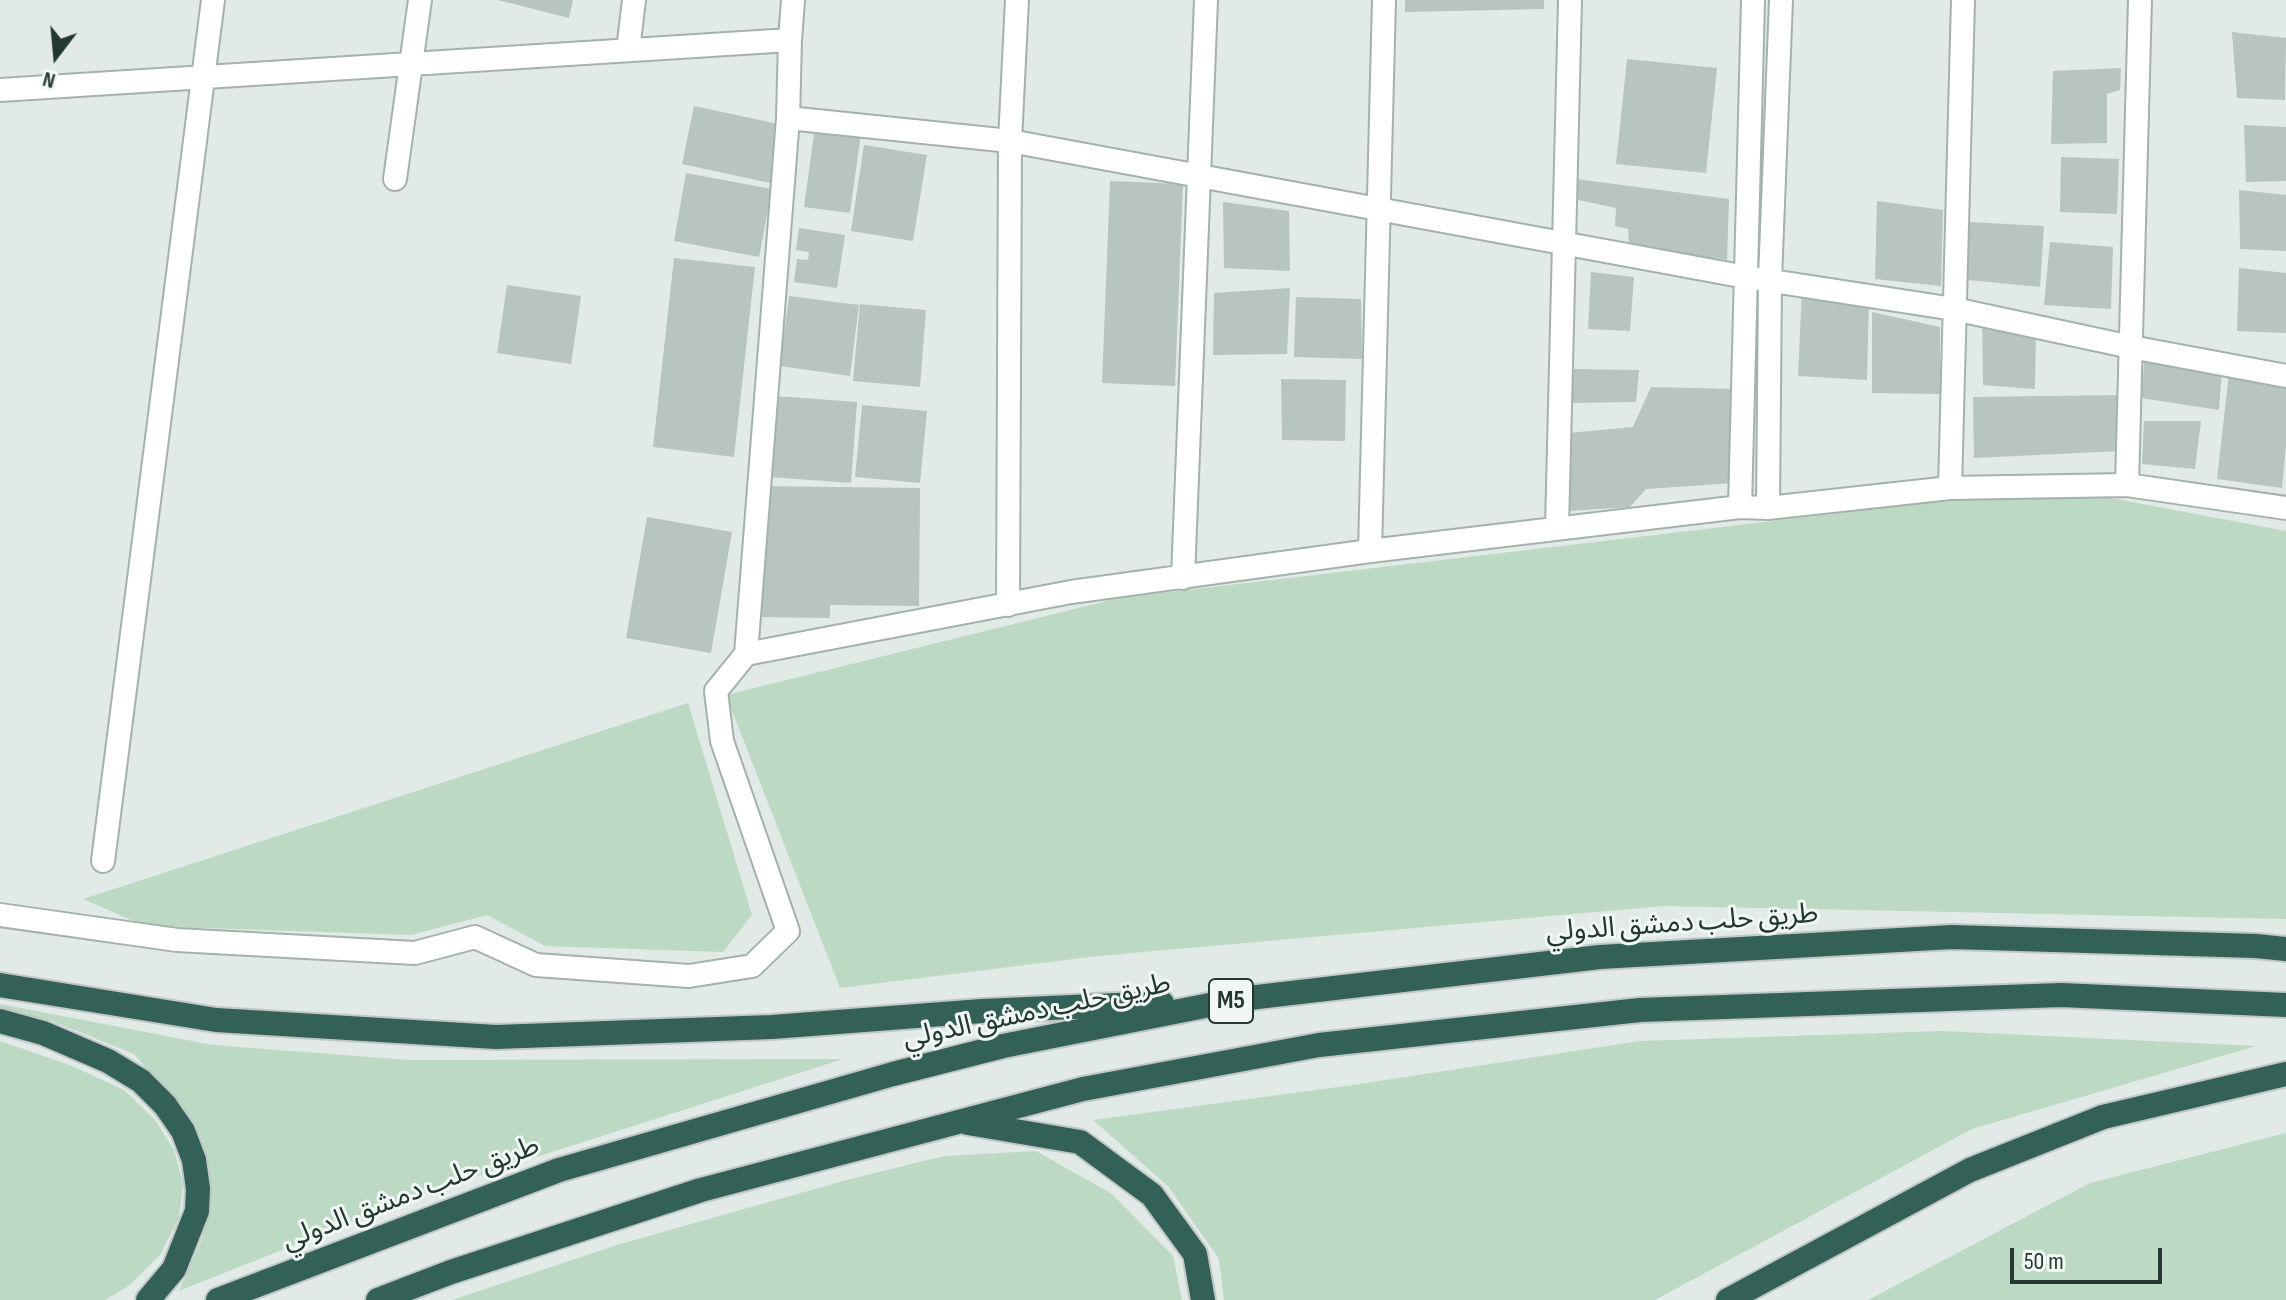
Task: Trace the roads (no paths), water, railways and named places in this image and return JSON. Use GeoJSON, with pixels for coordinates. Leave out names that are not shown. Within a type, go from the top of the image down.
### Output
{"type":"FeatureCollection","features":[{"type":"Feature","properties":{"kind":"highway","name":"طريق حلب دمشق الدولي"},"geometry":{"type":"LineString","coordinates":[[218,1300],[559,1170],[893,1074],[989,1050],[1240,999],[1600,957],[1952,937],[2286,949]]}},
{"type":"Feature","properties":{"kind":"highway"},"geometry":{"type":"LineString","coordinates":[[0,985],[216,1020],[496,1037],[772,1027],[982,1011],[1240,999]]}},
{"type":"Feature","properties":{"kind":"highway","name":"M5"},"geometry":{"type":"LineString","coordinates":[[378,1300],[451,1272],[701,1190],[1083,1089],[1319,1045],[1640,1010],[2061,995],[2286,1005]]}},
{"type":"Feature","properties":{"kind":"highway"},"geometry":{"type":"LineString","coordinates":[[0,1021],[64,1040],[108,1061],[141,1081],[165,1105],[183,1131],[194,1160],[197,1211],[174,1269],[148,1300]]}},
{"type":"Feature","properties":{"kind":"highway"},"geometry":{"type":"LineString","coordinates":[[1728,1300],[1970,1170],[2103,1117],[2286,1074]]}},
{"type":"Feature","properties":{"kind":"highway"},"geometry":{"type":"LineString","coordinates":[[958,1122],[1080,1142],[1152,1195],[1195,1254],[1203,1300]]}},
{"type":"Feature","properties":{"kind":"street"},"geometry":{"type":"LineString","coordinates":[[103,861],[213,0]]}},
{"type":"Feature","properties":{"kind":"street"},"geometry":{"type":"LineString","coordinates":[[395,179],[420,0]]}},
{"type":"Feature","properties":{"kind":"street"},"geometry":{"type":"LineString","coordinates":[[628,50],[634,0]]}},
{"type":"Feature","properties":{"kind":"street"},"geometry":{"type":"LineString","coordinates":[[0,915],[177,940],[415,953],[475,937],[536,965],[689,976],[752,966],[788,931],[722,741],[716,691],[746,654],[788,118],[793,0]]}},
{"type":"Feature","properties":{"kind":"street"},"geometry":{"type":"LineString","coordinates":[[1008,605],[1010,141],[1017,0]]}},
{"type":"Feature","properties":{"kind":"street"},"geometry":{"type":"LineString","coordinates":[[1183,578],[1206,0]]}},
{"type":"Feature","properties":{"kind":"street"},"geometry":{"type":"LineString","coordinates":[[1370,551],[1384,0]]}},
{"type":"Feature","properties":{"kind":"street"},"geometry":{"type":"LineString","coordinates":[[1557,528],[1570,0]]}},
{"type":"Feature","properties":{"kind":"street"},"geometry":{"type":"LineString","coordinates":[[1740,507],[1753,0]]}},
{"type":"Feature","properties":{"kind":"street"},"geometry":{"type":"LineString","coordinates":[[1768,508],[1770,279],[1781,0]]}},
{"type":"Feature","properties":{"kind":"street"},"geometry":{"type":"LineString","coordinates":[[1950,488],[1963,0]]}},
{"type":"Feature","properties":{"kind":"street"},"geometry":{"type":"LineString","coordinates":[[2127,485],[2140,0]]}},
{"type":"Feature","properties":{"kind":"street"},"geometry":{"type":"LineString","coordinates":[[0,90],[790,40]]}},
{"type":"Feature","properties":{"kind":"street"},"geometry":{"type":"LineString","coordinates":[[788,118],[1010,141],[1746,277],[1954,309],[2286,376]]}},
{"type":"Feature","properties":{"kind":"street"},"geometry":{"type":"LineString","coordinates":[[746,654],[1071,592],[1370,551],[1740,507],[1768,508],[1950,488],[2127,485],[2286,508]]}}]}
